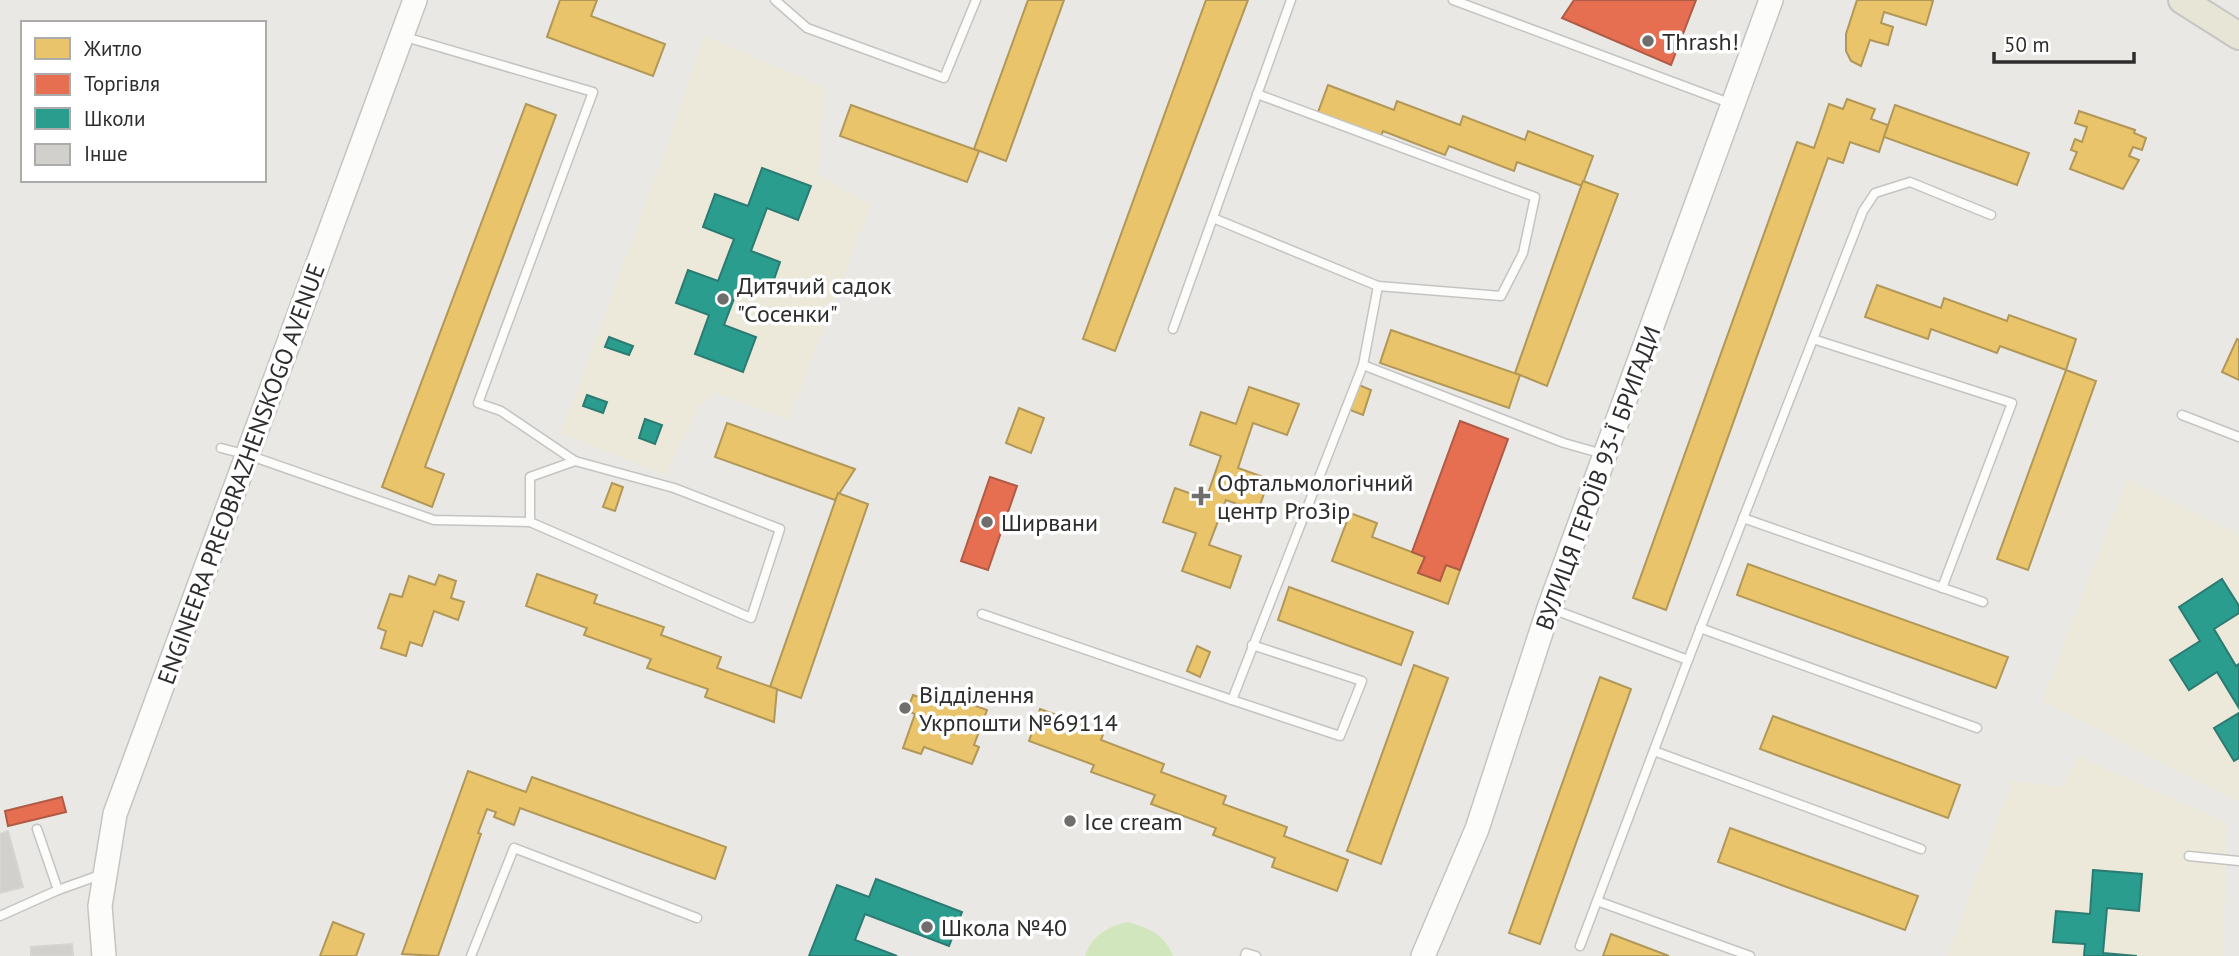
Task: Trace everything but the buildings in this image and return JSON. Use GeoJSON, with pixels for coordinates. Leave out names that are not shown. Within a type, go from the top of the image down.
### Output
{"type":"FeatureCollection","features":[{"type":"Feature","properties":{"kind":"main road"},"geometry":{"type":"LineString","coordinates":[[2182,0],[2239,36]]}},
{"type":"Feature","properties":{"kind":"street","name":"ENGINEERA PREOBRAZHENSKOGO AVENUE"},"geometry":{"type":"LineString","coordinates":[[104,956],[100,906],[115,814],[415,0]]}},
{"type":"Feature","properties":{"kind":"street","name":"ВУЛИЦЯ ГЕРОЇВ 93-Ї БРИГАДИ"},"geometry":{"type":"LineString","coordinates":[[1423,956],[1477,829],[1549,608],[1771,0]]}},
{"type":"Feature","properties":{"kind":"lane"},"geometry":{"type":"LineString","coordinates":[[775,0],[807,29],[944,78],[976,0]]}},
{"type":"Feature","properties":{"kind":"lane"},"geometry":{"type":"LineString","coordinates":[[1173,329],[1291,0]]}},
{"type":"Feature","properties":{"kind":"lane"},"geometry":{"type":"LineString","coordinates":[[1452,0],[1733,104]]}},
{"type":"Feature","properties":{"kind":"lane"},"geometry":{"type":"LineString","coordinates":[[221,448],[248,454],[434,520],[530,523],[751,618],[780,529],[674,488],[575,461],[501,411],[478,403],[593,92],[402,36]]}},
{"type":"Feature","properties":{"kind":"lane"},"geometry":{"type":"LineString","coordinates":[[1213,218],[1378,286],[1500,296],[1523,253],[1535,197],[1257,94]]}},
{"type":"Feature","properties":{"kind":"lane"},"geometry":{"type":"LineString","coordinates":[[1580,946],[1700,628],[1863,211],[1875,193],[1910,182],[1991,215]]}},
{"type":"Feature","properties":{"kind":"lane"},"geometry":{"type":"LineString","coordinates":[[1231,700],[1363,365],[1378,286]]}},
{"type":"Feature","properties":{"kind":"lane"},"geometry":{"type":"LineString","coordinates":[[1813,339],[2012,403],[1942,588]]}},
{"type":"Feature","properties":{"kind":"lane"},"geometry":{"type":"LineString","coordinates":[[1363,365],[1564,443],[1606,454]]}},
{"type":"Feature","properties":{"kind":"lane"},"geometry":{"type":"LineString","coordinates":[[2182,415],[2239,437]]}},
{"type":"Feature","properties":{"kind":"lane"},"geometry":{"type":"LineString","coordinates":[[530,523],[530,477],[575,461]]}},
{"type":"Feature","properties":{"kind":"lane"},"geometry":{"type":"LineString","coordinates":[[1743,518],[1983,602]]}},
{"type":"Feature","properties":{"kind":"lane"},"geometry":{"type":"LineString","coordinates":[[1549,608],[1688,660]]}},
{"type":"Feature","properties":{"kind":"lane"},"geometry":{"type":"LineString","coordinates":[[982,614],[1340,736],[1362,681],[1252,645]]}},
{"type":"Feature","properties":{"kind":"lane"},"geometry":{"type":"LineString","coordinates":[[1700,628],[1977,728]]}},
{"type":"Feature","properties":{"kind":"lane"},"geometry":{"type":"LineString","coordinates":[[1654,751],[1921,849]]}},
{"type":"Feature","properties":{"kind":"lane"},"geometry":{"type":"LineString","coordinates":[[37,829],[58,890]]}},
{"type":"Feature","properties":{"kind":"lane"},"geometry":{"type":"LineString","coordinates":[[471,956],[514,848],[697,918]]}},
{"type":"Feature","properties":{"kind":"lane"},"geometry":{"type":"LineString","coordinates":[[2189,856],[2239,861]]}},
{"type":"Feature","properties":{"kind":"lane"},"geometry":{"type":"LineString","coordinates":[[0,916],[105,873]]}},
{"type":"Feature","properties":{"kind":"lane"},"geometry":{"type":"LineString","coordinates":[[1597,901],[1750,956]]}},
{"type":"Feature","properties":{"kind":"lane"},"geometry":{"type":"LineString","coordinates":[[1245,956],[1247,953],[1256,956]]}},
{"type":"Feature","properties":{"kind":"shaded area","name":"Дитячий садок \"Сосенки\""},"geometry":{"type":"Polygon","coordinates":[[[703,35],[825,88],[818,175],[871,205],[789,419],[714,393],[700,406],[665,475],[561,433],[675,123],[703,35]]]}},
{"type":"Feature","properties":{"kind":"shaded area"},"geometry":{"type":"Polygon","coordinates":[[[2127,479],[2239,535],[2239,802],[2042,701],[2127,479]]]}},
{"type":"Feature","properties":{"kind":"shaded area"},"geometry":{"type":"Polygon","coordinates":[[[2078,756],[2227,823],[2223,956],[1947,956],[2012,781],[2062,787],[2078,756]]]}},
{"type":"Feature","properties":{"kind":"green space"},"geometry":{"type":"Polygon","coordinates":[[[1127,922],[1155,933],[1173,956],[1085,956],[1101,933],[1127,922]]]}},
{"type":"Feature","properties":{"kind":"place","name":"Thrash!"},"geometry":{"type":"Point","coordinates":[1648,41]}},
{"type":"Feature","properties":{"kind":"place","name":"Дитячий садок \"Сосенки\""},"geometry":{"type":"Point","coordinates":[723,299]}},
{"type":"Feature","properties":{"kind":"place","name":"Офтальмологічний центр ProЗір"},"geometry":{"type":"Point","coordinates":[1201,496]}},
{"type":"Feature","properties":{"kind":"place","name":"Ширвани"},"geometry":{"type":"Point","coordinates":[987,522]}},
{"type":"Feature","properties":{"kind":"place","name":"Відділення Укрпошти №69114"},"geometry":{"type":"Point","coordinates":[905,708]}},
{"type":"Feature","properties":{"kind":"place","name":"Ice cream"},"geometry":{"type":"Point","coordinates":[1070,821]}},
{"type":"Feature","properties":{"kind":"place","name":"Школа №40"},"geometry":{"type":"Point","coordinates":[927,927]}}]}
